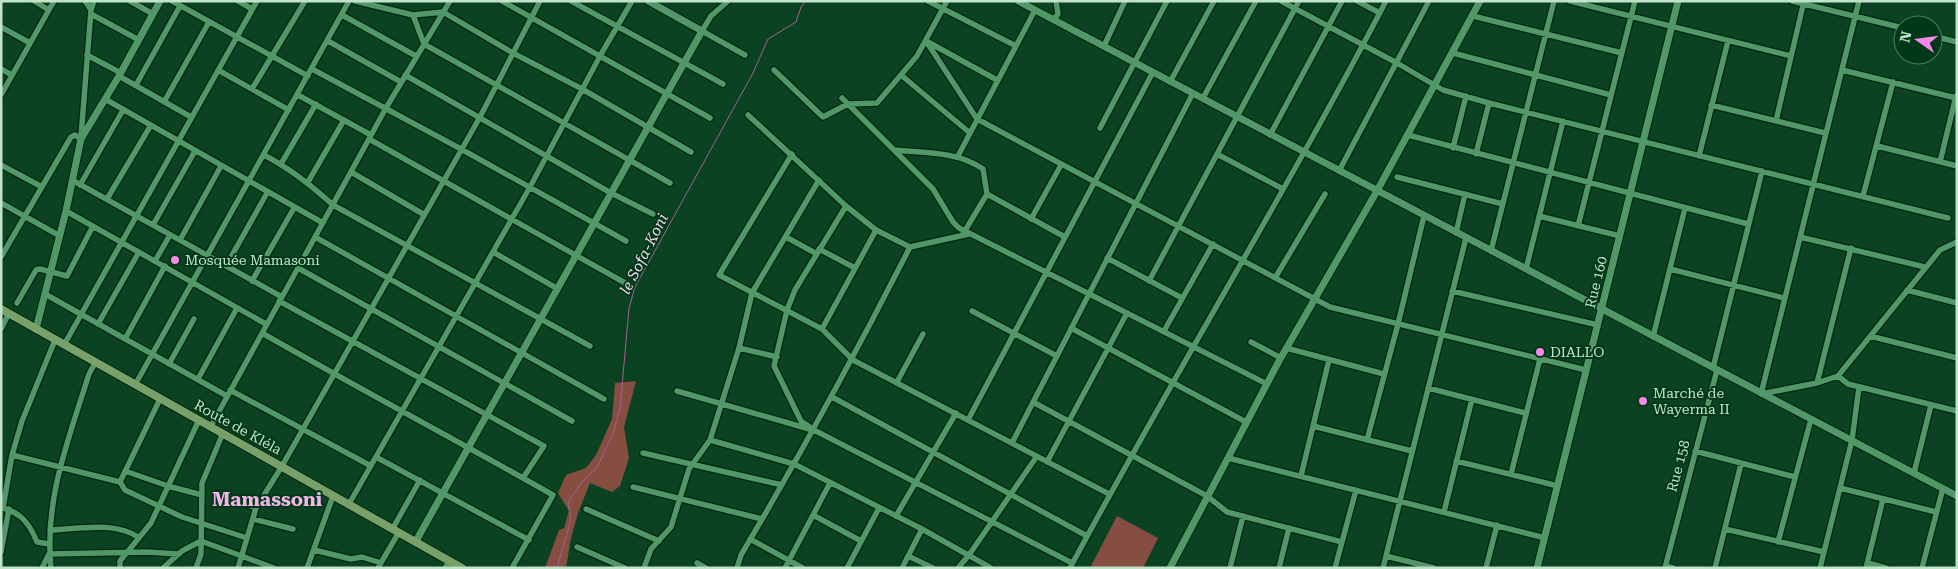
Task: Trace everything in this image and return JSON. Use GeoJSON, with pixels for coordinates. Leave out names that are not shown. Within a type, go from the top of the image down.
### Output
{"type":"FeatureCollection","features":[{"type":"Feature","properties":{"kind":"main road","name":"Route de Kléla"},"geometry":{"type":"LineString","coordinates":[[5,311],[416,541],[448,564],[462,568]]}},
{"type":"Feature","properties":{"kind":"street"},"geometry":{"type":"LineString","coordinates":[[34,1],[49,10]]}},
{"type":"Feature","properties":{"kind":"street"},"geometry":{"type":"LineString","coordinates":[[1,95],[54,1]]}},
{"type":"Feature","properties":{"kind":"street"},"geometry":{"type":"LineString","coordinates":[[85,1],[91,12],[139,40]]}},
{"type":"Feature","properties":{"kind":"street"},"geometry":{"type":"LineString","coordinates":[[36,329],[66,211],[81,139],[91,12],[94,1]]}},
{"type":"Feature","properties":{"kind":"street"},"geometry":{"type":"LineString","coordinates":[[130,1],[153,14]]}},
{"type":"Feature","properties":{"kind":"street"},"geometry":{"type":"LineString","coordinates":[[81,139],[120,74],[160,1]]}},
{"type":"Feature","properties":{"kind":"street"},"geometry":{"type":"LineString","coordinates":[[172,1],[308,76]]}},
{"type":"Feature","properties":{"kind":"street"},"geometry":{"type":"LineString","coordinates":[[238,1],[252,9]]}},
{"type":"Feature","properties":{"kind":"street"},"geometry":{"type":"LineString","coordinates":[[64,345],[257,1]]}},
{"type":"Feature","properties":{"kind":"street"},"geometry":{"type":"LineString","coordinates":[[252,89],[304,1]]}},
{"type":"Feature","properties":{"kind":"street"},"geometry":{"type":"LineString","coordinates":[[135,385],[349,1]]}},
{"type":"Feature","properties":{"kind":"street"},"geometry":{"type":"LineString","coordinates":[[355,1],[413,15],[444,12],[513,53],[582,89],[691,152]]}},
{"type":"Feature","properties":{"kind":"street"},"geometry":{"type":"LineString","coordinates":[[210,426],[386,108],[450,1]]}},
{"type":"Feature","properties":{"kind":"street"},"geometry":{"type":"LineString","coordinates":[[502,1],[666,95],[710,118]]}},
{"type":"Feature","properties":{"kind":"street"},"geometry":{"type":"LineString","coordinates":[[238,568],[256,508],[282,466],[442,180],[480,117],[540,1]]}},
{"type":"Feature","properties":{"kind":"street"},"geometry":{"type":"LineString","coordinates":[[571,1],[683,64],[723,84]]}},
{"type":"Feature","properties":{"kind":"street"},"geometry":{"type":"LineString","coordinates":[[349,504],[530,187],[600,56],[632,1]]}},
{"type":"Feature","properties":{"kind":"street"},"geometry":{"type":"LineString","coordinates":[[648,1],[745,55]]}},
{"type":"Feature","properties":{"kind":"street"},"geometry":{"type":"LineString","coordinates":[[416,541],[702,31],[711,16],[728,1]]}},
{"type":"Feature","properties":{"kind":"street"},"geometry":{"type":"LineString","coordinates":[[928,1],[942,10],[1016,46]]}},
{"type":"Feature","properties":{"kind":"street"},"geometry":{"type":"LineString","coordinates":[[774,70],[823,117],[848,104],[877,103],[918,56],[947,1]]}},
{"type":"Feature","properties":{"kind":"street"},"geometry":{"type":"LineString","coordinates":[[1018,1],[1957,496]]}},
{"type":"Feature","properties":{"kind":"street"},"geometry":{"type":"LineString","coordinates":[[1054,20],[1058,14],[1056,1]]}},
{"type":"Feature","properties":{"kind":"street"},"geometry":{"type":"LineString","coordinates":[[1104,46],[1125,1]]}},
{"type":"Feature","properties":{"kind":"street"},"geometry":{"type":"LineString","coordinates":[[1100,128],[1167,1]]}},
{"type":"Feature","properties":{"kind":"street"},"geometry":{"type":"LineString","coordinates":[[1170,82],[1214,1]]}},
{"type":"Feature","properties":{"kind":"street"},"geometry":{"type":"LineString","coordinates":[[1203,98],[1256,1]]}},
{"type":"Feature","properties":{"kind":"street"},"geometry":{"type":"LineString","coordinates":[[1281,1],[1436,84],[1443,90],[1602,132],[1948,218]]}},
{"type":"Feature","properties":{"kind":"street"},"geometry":{"type":"LineString","coordinates":[[1149,281],[1299,1]]}},
{"type":"Feature","properties":{"kind":"street"},"geometry":{"type":"LineString","coordinates":[[1270,135],[1342,1]]}},
{"type":"Feature","properties":{"kind":"street"},"geometry":{"type":"LineString","coordinates":[[1357,1],[1380,13]]}},
{"type":"Feature","properties":{"kind":"street"},"geometry":{"type":"LineString","coordinates":[[846,206],[795,290],[787,310],[774,366],[801,421],[814,430],[992,522],[1071,566],[1131,454],[1304,153],[1386,1]]}},
{"type":"Feature","properties":{"kind":"street"},"geometry":{"type":"LineString","coordinates":[[1339,171],[1429,1]]}},
{"type":"Feature","properties":{"kind":"street"},"geometry":{"type":"LineString","coordinates":[[1170,568],[1286,348],[1408,136],[1480,1]]}},
{"type":"Feature","properties":{"kind":"street"},"geometry":{"type":"LineString","coordinates":[[1491,251],[1554,1]]}},
{"type":"Feature","properties":{"kind":"street"},"geometry":{"type":"LineString","coordinates":[[1570,1],[1591,4],[1631,17],[1791,56]]}},
{"type":"Feature","properties":{"kind":"street"},"geometry":{"type":"LineString","coordinates":[[1578,226],[1635,1]]}},
{"type":"Feature","properties":{"kind":"street","name":"Rue 160"},"geometry":{"type":"LineString","coordinates":[[1538,568],[1586,370],[1632,194],[1678,1]]}},
{"type":"Feature","properties":{"kind":"street"},"geometry":{"type":"LineString","coordinates":[[1792,1],[1893,26]]}},
{"type":"Feature","properties":{"kind":"street"},"geometry":{"type":"LineString","coordinates":[[1761,394],[1859,1]]}},
{"type":"Feature","properties":{"kind":"street"},"geometry":{"type":"LineString","coordinates":[[1776,121],[1804,3]]}},
{"type":"Feature","properties":{"kind":"street"},"geometry":{"type":"LineString","coordinates":[[136,85],[180,6]]}},
{"type":"Feature","properties":{"kind":"street"},"geometry":{"type":"LineString","coordinates":[[958,156],[1035,10]]}},
{"type":"Feature","properties":{"kind":"street"},"geometry":{"type":"LineString","coordinates":[[342,15],[416,56]]}},
{"type":"Feature","properties":{"kind":"street"},"geometry":{"type":"LineString","coordinates":[[413,15],[424,44],[670,183]]}},
{"type":"Feature","properties":{"kind":"street"},"geometry":{"type":"LineString","coordinates":[[1473,16],[1622,53]]}},
{"type":"Feature","properties":{"kind":"street"},"geometry":{"type":"LineString","coordinates":[[164,102],[210,22]]}},
{"type":"Feature","properties":{"kind":"street"},"geometry":{"type":"LineString","coordinates":[[1,27],[30,43]]}},
{"type":"Feature","properties":{"kind":"street"},"geometry":{"type":"LineString","coordinates":[[1943,38],[1957,42]]}},
{"type":"Feature","properties":{"kind":"street"},"geometry":{"type":"LineString","coordinates":[[926,40],[997,80]]}},
{"type":"Feature","properties":{"kind":"street"},"geometry":{"type":"LineString","coordinates":[[926,40],[977,119],[1330,307],[1586,370]]}},
{"type":"Feature","properties":{"kind":"street"},"geometry":{"type":"LineString","coordinates":[[328,41],[401,82]]}},
{"type":"Feature","properties":{"kind":"street"},"geometry":{"type":"LineString","coordinates":[[1699,156],[1728,41]]}},
{"type":"Feature","properties":{"kind":"street"},"geometry":{"type":"LineString","coordinates":[[1453,53],[1611,95]]}},
{"type":"Feature","properties":{"kind":"street"},"geometry":{"type":"LineString","coordinates":[[88,55],[191,117]]}},
{"type":"Feature","properties":{"kind":"street"},"geometry":{"type":"LineString","coordinates":[[1,69],[12,75]]}},
{"type":"Feature","properties":{"kind":"street"},"geometry":{"type":"LineString","coordinates":[[312,69],[626,241]]}},
{"type":"Feature","properties":{"kind":"street"},"geometry":{"type":"LineString","coordinates":[[218,70],[289,110]]}},
{"type":"Feature","properties":{"kind":"street"},"geometry":{"type":"LineString","coordinates":[[1842,70],[1956,96],[1940,162]]}},
{"type":"Feature","properties":{"kind":"street"},"geometry":{"type":"LineString","coordinates":[[968,420],[1153,72]]}},
{"type":"Feature","properties":{"kind":"street"},"geometry":{"type":"LineString","coordinates":[[405,75],[611,193],[653,214]]}},
{"type":"Feature","properties":{"kind":"street"},"geometry":{"type":"LineString","coordinates":[[901,75],[970,133]]}},
{"type":"Feature","properties":{"kind":"street"},"geometry":{"type":"LineString","coordinates":[[1863,196],[1893,82]]}},
{"type":"Feature","properties":{"kind":"street"},"geometry":{"type":"LineString","coordinates":[[1012,443],[1192,93]]}},
{"type":"Feature","properties":{"kind":"street"},"geometry":{"type":"LineString","coordinates":[[298,94],[442,180],[628,284]]}},
{"type":"Feature","properties":{"kind":"street"},"geometry":{"type":"LineString","coordinates":[[1452,148],[1466,96]]}},
{"type":"Feature","properties":{"kind":"street"},"geometry":{"type":"LineString","coordinates":[[842,98],[933,189],[953,222],[965,233],[1267,384]]}},
{"type":"Feature","properties":{"kind":"street"},"geometry":{"type":"LineString","coordinates":[[105,100],[323,223]]}},
{"type":"Feature","properties":{"kind":"street"},"geometry":{"type":"LineString","coordinates":[[1476,154],[1489,103]]}},
{"type":"Feature","properties":{"kind":"street"},"geometry":{"type":"LineString","coordinates":[[281,164],[316,104]]}},
{"type":"Feature","properties":{"kind":"street"},"geometry":{"type":"LineString","coordinates":[[1711,105],[1826,133]]}},
{"type":"Feature","properties":{"kind":"street"},"geometry":{"type":"LineString","coordinates":[[80,185],[123,110]]}},
{"type":"Feature","properties":{"kind":"street"},"geometry":{"type":"LineString","coordinates":[[748,115],[846,206],[876,230],[910,247],[965,233],[986,194],[983,169],[974,162],[958,156],[894,150]]}},
{"type":"Feature","properties":{"kind":"street"},"geometry":{"type":"LineString","coordinates":[[308,182],[344,120]]}},
{"type":"Feature","properties":{"kind":"street"},"geometry":{"type":"LineString","coordinates":[[1526,269],[1563,121]]}},
{"type":"Feature","properties":{"kind":"street"},"geometry":{"type":"LineString","coordinates":[[107,199],[151,125]]}},
{"type":"Feature","properties":{"kind":"street"},"geometry":{"type":"LineString","coordinates":[[1,257],[71,137],[75,135],[81,139]]}},
{"type":"Feature","properties":{"kind":"street"},"geometry":{"type":"LineString","coordinates":[[1408,136],[1748,224]]}},
{"type":"Feature","properties":{"kind":"street"},"geometry":{"type":"LineString","coordinates":[[1877,146],[1957,166]]}},
{"type":"Feature","properties":{"kind":"street"},"geometry":{"type":"LineString","coordinates":[[153,225],[195,151]]}},
{"type":"Feature","properties":{"kind":"street"},"geometry":{"type":"LineString","coordinates":[[792,154],[719,275],[822,329],[853,360],[1109,494]]}},
{"type":"Feature","properties":{"kind":"street"},"geometry":{"type":"LineString","coordinates":[[1216,154],[1283,189]]}},
{"type":"Feature","properties":{"kind":"street"},"geometry":{"type":"LineString","coordinates":[[264,155],[308,182],[333,206],[590,346]]}},
{"type":"Feature","properties":{"kind":"street"},"geometry":{"type":"LineString","coordinates":[[1,165],[42,187]]}},
{"type":"Feature","properties":{"kind":"street"},"geometry":{"type":"LineString","coordinates":[[1031,219],[1061,165]]}},
{"type":"Feature","properties":{"kind":"street"},"geometry":{"type":"LineString","coordinates":[[180,240],[221,166]]}},
{"type":"Feature","properties":{"kind":"street","name":"Rue 158"},"geometry":{"type":"LineString","coordinates":[[1665,567],[1695,451],[1733,285],[1762,171]]}},
{"type":"Feature","properties":{"kind":"street"},"geometry":{"type":"LineString","coordinates":[[351,172],[424,214]]}},
{"type":"Feature","properties":{"kind":"street"},"geometry":{"type":"LineString","coordinates":[[1397,177],[1503,204]]}},
{"type":"Feature","properties":{"kind":"street"},"geometry":{"type":"LineString","coordinates":[[72,180],[208,255],[486,416],[544,446],[524,478]]}},
{"type":"Feature","properties":{"kind":"street"},"geometry":{"type":"LineString","coordinates":[[644,568],[651,549],[671,528],[689,469],[710,440],[739,348],[752,293],[820,180]]}},
{"type":"Feature","properties":{"kind":"street"},"geometry":{"type":"LineString","coordinates":[[226,266],[267,192]]}},
{"type":"Feature","properties":{"kind":"street"},"geometry":{"type":"LineString","coordinates":[[986,194],[1065,237]]}},
{"type":"Feature","properties":{"kind":"street"},"geometry":{"type":"LineString","coordinates":[[1275,278],[1325,194]]}},
{"type":"Feature","properties":{"kind":"street"},"geometry":{"type":"LineString","coordinates":[[1456,233],[1465,194]]}},
{"type":"Feature","properties":{"kind":"street"},"geometry":{"type":"LineString","coordinates":[[1,203],[60,236]]}},
{"type":"Feature","properties":{"kind":"street"},"geometry":{"type":"LineString","coordinates":[[252,281],[294,208]]}},
{"type":"Feature","properties":{"kind":"street"},"geometry":{"type":"LineString","coordinates":[[1653,337],[1685,208]]}},
{"type":"Feature","properties":{"kind":"street"},"geometry":{"type":"LineString","coordinates":[[66,211],[266,324]]}},
{"type":"Feature","properties":{"kind":"street"},"geometry":{"type":"LineString","coordinates":[[1367,440],[1424,216]]}},
{"type":"Feature","properties":{"kind":"street"},"geometry":{"type":"LineString","coordinates":[[1539,216],[1620,236]]}},
{"type":"Feature","properties":{"kind":"street"},"geometry":{"type":"LineString","coordinates":[[17,303],[36,270],[40,269],[67,276],[93,226]]}},
{"type":"Feature","properties":{"kind":"street"},"geometry":{"type":"LineString","coordinates":[[822,329],[876,230]]}},
{"type":"Feature","properties":{"kind":"street"},"geometry":{"type":"LineString","coordinates":[[155,261],[170,235]]}},
{"type":"Feature","properties":{"kind":"street"},"geometry":{"type":"LineString","coordinates":[[316,237],[389,276],[604,399]]}},
{"type":"Feature","properties":{"kind":"street"},"geometry":{"type":"LineString","coordinates":[[786,237],[855,268]]}},
{"type":"Feature","properties":{"kind":"street"},"geometry":{"type":"LineString","coordinates":[[1800,237],[1925,267]]}},
{"type":"Feature","properties":{"kind":"street"},"geometry":{"type":"LineString","coordinates":[[1382,568],[1466,238]]}},
{"type":"Feature","properties":{"kind":"street"},"geometry":{"type":"LineString","coordinates":[[1761,394],[1817,383],[1838,376],[1940,250],[1956,243]]}},
{"type":"Feature","properties":{"kind":"street"},"geometry":{"type":"LineString","coordinates":[[1164,331],[1213,244]]}},
{"type":"Feature","properties":{"kind":"street"},"geometry":{"type":"LineString","coordinates":[[736,568],[750,539],[853,360],[910,247]]}},
{"type":"Feature","properties":{"kind":"street"},"geometry":{"type":"LineString","coordinates":[[1817,383],[1851,248]]}},
{"type":"Feature","properties":{"kind":"street"},"geometry":{"type":"LineString","coordinates":[[98,324],[140,252]]}},
{"type":"Feature","properties":{"kind":"street"},"geometry":{"type":"LineString","coordinates":[[492,252],[558,288]]}},
{"type":"Feature","properties":{"kind":"street"},"geometry":{"type":"LineString","coordinates":[[1107,258],[1182,298]]}},
{"type":"Feature","properties":{"kind":"street"},"geometry":{"type":"LineString","coordinates":[[125,339],[165,266]]}},
{"type":"Feature","properties":{"kind":"street"},"geometry":{"type":"LineString","coordinates":[[298,268],[572,421]]}},
{"type":"Feature","properties":{"kind":"street"},"geometry":{"type":"LineString","coordinates":[[1670,269],[1784,298]]}},
{"type":"Feature","properties":{"kind":"street"},"geometry":{"type":"LineString","coordinates":[[1907,290],[1957,303]]}},
{"type":"Feature","properties":{"kind":"street"},"geometry":{"type":"LineString","coordinates":[[1452,292],[1598,326]]}},
{"type":"Feature","properties":{"kind":"street"},"geometry":{"type":"LineString","coordinates":[[45,294],[169,364],[371,466]]}},
{"type":"Feature","properties":{"kind":"street"},"geometry":{"type":"LineString","coordinates":[[198,379],[237,308]]}},
{"type":"Feature","properties":{"kind":"street"},"geometry":{"type":"LineString","coordinates":[[1,329],[5,311]]}},
{"type":"Feature","properties":{"kind":"street"},"geometry":{"type":"LineString","coordinates":[[972,312],[1057,356]]}},
{"type":"Feature","properties":{"kind":"street"},"geometry":{"type":"LineString","coordinates":[[1047,462],[1127,313]]}},
{"type":"Feature","properties":{"kind":"street"},"geometry":{"type":"LineString","coordinates":[[169,364],[194,319]]}},
{"type":"Feature","properties":{"kind":"street"},"geometry":{"type":"LineString","coordinates":[[1072,328],[1246,422]]}},
{"type":"Feature","properties":{"kind":"street"},"geometry":{"type":"LineString","coordinates":[[262,333],[402,412],[470,447],[553,495],[512,568]]}},
{"type":"Feature","properties":{"kind":"street"},"geometry":{"type":"LineString","coordinates":[[897,382],[923,334]]}},
{"type":"Feature","properties":{"kind":"street"},"geometry":{"type":"LineString","coordinates":[[1870,336],[1957,358]]}},
{"type":"Feature","properties":{"kind":"street"},"geometry":{"type":"LineString","coordinates":[[1,552],[4,508],[12,455],[22,421],[55,340]]}},
{"type":"Feature","properties":{"kind":"street"},"geometry":{"type":"LineString","coordinates":[[1251,342],[1281,358]]}},
{"type":"Feature","properties":{"kind":"street"},"geometry":{"type":"LineString","coordinates":[[739,348],[776,357]]}},
{"type":"Feature","properties":{"kind":"street"},"geometry":{"type":"LineString","coordinates":[[1286,348],[1384,374]]}},
{"type":"Feature","properties":{"kind":"street"},"geometry":{"type":"LineString","coordinates":[[1511,474],[1540,359]]}},
{"type":"Feature","properties":{"kind":"street"},"geometry":{"type":"LineString","coordinates":[[1301,476],[1329,360]]}},
{"type":"Feature","properties":{"kind":"street"},"geometry":{"type":"LineString","coordinates":[[51,568],[49,544],[51,504],[89,374],[95,363]]}},
{"type":"Feature","properties":{"kind":"street"},"geometry":{"type":"LineString","coordinates":[[1838,376],[1848,384],[1957,411]]}},
{"type":"Feature","properties":{"kind":"street"},"geometry":{"type":"LineString","coordinates":[[1820,568],[1852,440],[1859,387]]}},
{"type":"Feature","properties":{"kind":"street"},"geometry":{"type":"LineString","coordinates":[[1428,388],[1526,413]]}},
{"type":"Feature","properties":{"kind":"street"},"geometry":{"type":"LineString","coordinates":[[677,391],[814,430]]}},
{"type":"Feature","properties":{"kind":"street"},"geometry":{"type":"LineString","coordinates":[[832,397],[1087,536]]}},
{"type":"Feature","properties":{"kind":"street"},"geometry":{"type":"LineString","coordinates":[[120,482],[160,399]]}},
{"type":"Feature","properties":{"kind":"street"},"geometry":{"type":"LineString","coordinates":[[1444,512],[1472,399]]}},
{"type":"Feature","properties":{"kind":"street"},"geometry":{"type":"LineString","coordinates":[[1034,402],[1207,496],[1227,512],[1342,542]]}},
{"type":"Feature","properties":{"kind":"street"},"geometry":{"type":"LineString","coordinates":[[1914,473],[1931,405]]}},
{"type":"Feature","properties":{"kind":"street"},"geometry":{"type":"LineString","coordinates":[[896,516],[956,413]]}},
{"type":"Feature","properties":{"kind":"street"},"geometry":{"type":"LineString","coordinates":[[1778,542],[1811,419]]}},
{"type":"Feature","properties":{"kind":"street"},"geometry":{"type":"LineString","coordinates":[[120,568],[120,561],[151,523],[160,506],[198,420]]}},
{"type":"Feature","properties":{"kind":"street"},"geometry":{"type":"LineString","coordinates":[[1313,426],[1412,451]]}},
{"type":"Feature","properties":{"kind":"street"},"geometry":{"type":"LineString","coordinates":[[196,568],[201,554],[202,483],[223,433]]}},
{"type":"Feature","properties":{"kind":"street"},"geometry":{"type":"LineString","coordinates":[[710,440],[794,464],[922,529],[992,568]]}},
{"type":"Feature","properties":{"kind":"street"},"geometry":{"type":"LineString","coordinates":[[1695,451],[1795,476]]}},
{"type":"Feature","properties":{"kind":"street"},"geometry":{"type":"LineString","coordinates":[[643,453],[782,485]]}},
{"type":"Feature","properties":{"kind":"street"},"geometry":{"type":"LineString","coordinates":[[12,455],[120,482],[125,490],[160,506],[201,524],[247,538]]}},
{"type":"Feature","properties":{"kind":"street"},"geometry":{"type":"LineString","coordinates":[[958,568],[1037,456]]}},
{"type":"Feature","properties":{"kind":"street"},"geometry":{"type":"LineString","coordinates":[[376,457],[529,540]]}},
{"type":"Feature","properties":{"kind":"street"},"geometry":{"type":"LineString","coordinates":[[1228,458],[1545,538]]}},
{"type":"Feature","properties":{"kind":"street"},"geometry":{"type":"LineString","coordinates":[[1456,460],[1558,486]]}},
{"type":"Feature","properties":{"kind":"street"},"geometry":{"type":"LineString","coordinates":[[1715,568],[1742,464]]}},
{"type":"Feature","properties":{"kind":"street"},"geometry":{"type":"LineString","coordinates":[[125,471],[202,496]]}},
{"type":"Feature","properties":{"kind":"street"},"geometry":{"type":"LineString","coordinates":[[314,550],[351,559],[362,557],[380,565],[420,480]]}},
{"type":"Feature","properties":{"kind":"street"},"geometry":{"type":"LineString","coordinates":[[785,568],[830,483]]}},
{"type":"Feature","properties":{"kind":"street"},"geometry":{"type":"LineString","coordinates":[[633,487],[762,519]]}},
{"type":"Feature","properties":{"kind":"street"},"geometry":{"type":"LineString","coordinates":[[1840,488],[1936,512]]}},
{"type":"Feature","properties":{"kind":"street"},"geometry":{"type":"LineString","coordinates":[[1922,568],[1943,488]]}},
{"type":"Feature","properties":{"kind":"street"},"geometry":{"type":"LineString","coordinates":[[1335,568],[1356,490]]}},
{"type":"Feature","properties":{"kind":"street"},"geometry":{"type":"LineString","coordinates":[[218,493],[256,508]]}},
{"type":"Feature","properties":{"kind":"street"},"geometry":{"type":"LineString","coordinates":[[308,568],[333,496]]}},
{"type":"Feature","properties":{"kind":"street"},"geometry":{"type":"LineString","coordinates":[[1883,499],[1867,565],[1886,568]]}},
{"type":"Feature","properties":{"kind":"street"},"geometry":{"type":"LineString","coordinates":[[4,508],[16,512],[29,524],[38,542],[49,544]]}},
{"type":"Feature","properties":{"kind":"street"},"geometry":{"type":"LineString","coordinates":[[847,568],[879,508]]}},
{"type":"Feature","properties":{"kind":"street"},"geometry":{"type":"LineString","coordinates":[[586,509],[659,541]]}},
{"type":"Feature","properties":{"kind":"street"},"geometry":{"type":"LineString","coordinates":[[813,515],[861,541]]}},
{"type":"Feature","properties":{"kind":"street"},"geometry":{"type":"LineString","coordinates":[[1230,568],[1243,516]]}},
{"type":"Feature","properties":{"kind":"street"},"geometry":{"type":"LineString","coordinates":[[253,519],[294,528]]}},
{"type":"Feature","properties":{"kind":"street"},"geometry":{"type":"LineString","coordinates":[[1486,568],[1497,525]]}},
{"type":"Feature","properties":{"kind":"street"},"geometry":{"type":"LineString","coordinates":[[50,530],[105,527],[127,530],[138,538]]}},
{"type":"Feature","properties":{"kind":"street"},"geometry":{"type":"LineString","coordinates":[[1279,568],[1289,528]]}},
{"type":"Feature","properties":{"kind":"street"},"geometry":{"type":"LineString","coordinates":[[902,568],[922,529]]}},
{"type":"Feature","properties":{"kind":"street"},"geometry":{"type":"LineString","coordinates":[[1725,529],[1824,552]]}},
{"type":"Feature","properties":{"kind":"street"},"geometry":{"type":"LineString","coordinates":[[750,539],[803,568]]}},
{"type":"Feature","properties":{"kind":"street"},"geometry":{"type":"LineString","coordinates":[[163,568],[179,554],[201,542],[274,568]]}},
{"type":"Feature","properties":{"kind":"street"},"geometry":{"type":"LineString","coordinates":[[577,547],[625,568]]}},
{"type":"Feature","properties":{"kind":"street"},"geometry":{"type":"LineString","coordinates":[[50,554],[179,554]]}},
{"type":"Feature","properties":{"kind":"street"},"geometry":{"type":"LineString","coordinates":[[42,568],[50,554]]}},
{"type":"Feature","properties":{"kind":"street"},"geometry":{"type":"LineString","coordinates":[[908,556],[933,568]]}},
{"type":"Feature","properties":{"kind":"street"},"geometry":{"type":"LineString","coordinates":[[1386,556],[1431,567]]}},
{"type":"Feature","properties":{"kind":"street"},"geometry":{"type":"LineString","coordinates":[[696,563],[706,568]]}},
{"type":"Feature","properties":{"kind":"street"},"geometry":{"type":"LineString","coordinates":[[1665,567],[1673,568]]}},
{"type":"Feature","properties":{"kind":"shaded area"},"geometry":{"type":"Polygon","coordinates":[[[636,381],[624,427],[629,458],[620,486],[612,492],[590,483],[578,513],[571,538],[566,568],[545,568],[559,530],[564,528],[569,511],[558,493],[566,475],[586,468],[596,455],[612,419],[615,383],[636,381]]]}},
{"type":"Feature","properties":{"kind":"shaded area"},"geometry":{"type":"Polygon","coordinates":[[[1117,516],[1158,538],[1143,568],[1090,568],[1117,516]]]}},
{"type":"Feature","properties":{"kind":"waterway","name":"le Sofa-Koni"},"geometry":{"type":"LineString","coordinates":[[557,568],[571,519],[568,503],[581,483],[597,468],[613,433],[620,409],[629,308],[635,287],[753,73],[768,39],[796,22],[801,7],[806,1]]}},
{"type":"Feature","properties":{"kind":"place","name":"Mosquée Mamasoni"},"geometry":{"type":"Point","coordinates":[175,260]}},
{"type":"Feature","properties":{"kind":"place","name":"DIALLO"},"geometry":{"type":"Point","coordinates":[1540,352]}},
{"type":"Feature","properties":{"kind":"place","name":"Marché de Wayerma II"},"geometry":{"type":"Point","coordinates":[1643,401]}},
{"type":"Feature","properties":{"kind":"district","name":"Mamassoni"},"geometry":{"type":"Point","coordinates":[267,499]}}]}
